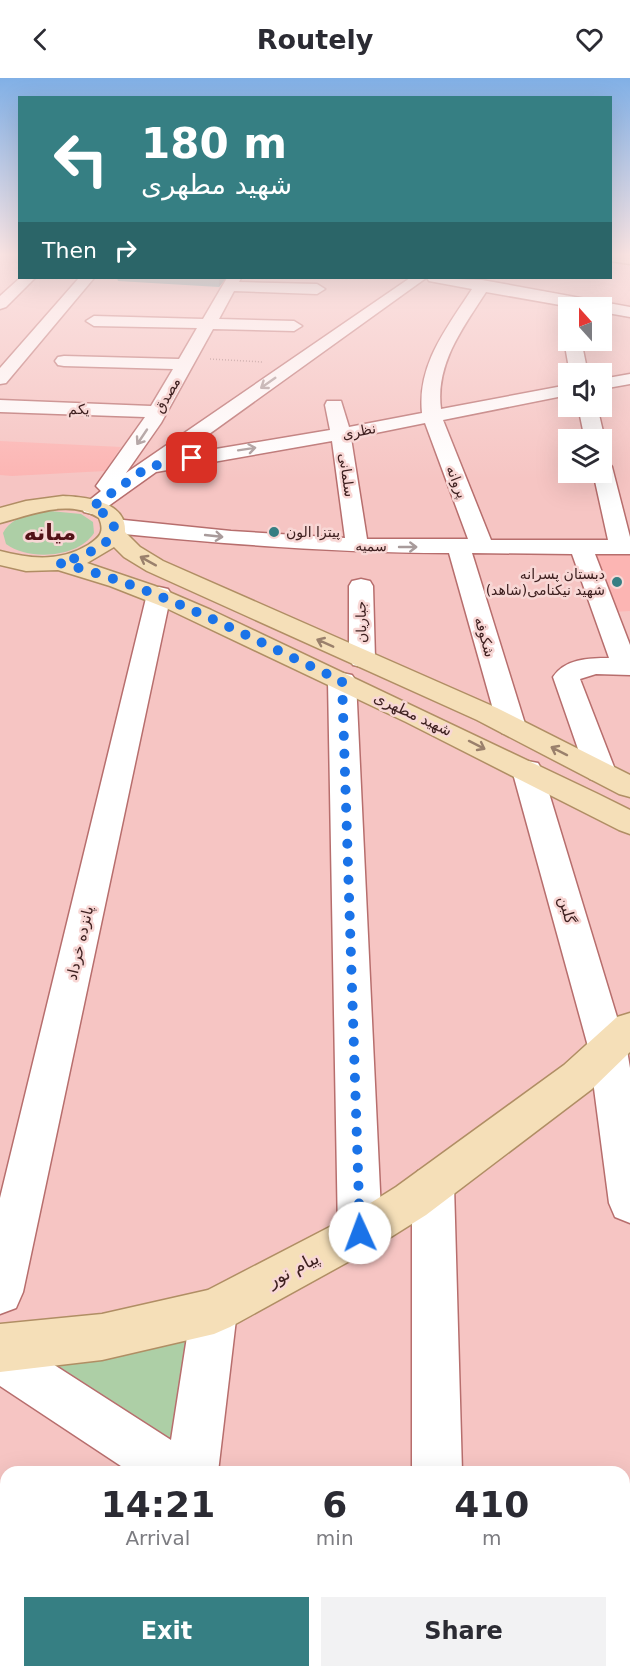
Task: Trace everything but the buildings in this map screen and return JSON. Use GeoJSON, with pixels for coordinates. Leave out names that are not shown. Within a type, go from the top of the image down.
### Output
{"type":"FeatureCollection","features":[{"type":"Feature","properties":{"kind":"main road"},"geometry":{"type":"LineString","coordinates":[[0,493],[36,504]]}},
{"type":"Feature","properties":{"kind":"main road"},"geometry":{"type":"LineString","coordinates":[[0,516],[36,504],[66,502],[92,507]]}},
{"type":"Feature","properties":{"kind":"main road","name":"شهید مطهری"},"geometry":{"type":"LineString","coordinates":[[92,507],[110,518],[113,529],[132,552],[155,566],[352,670],[447,729],[630,823]]}},
{"type":"Feature","properties":{"kind":"main road"},"geometry":{"type":"LineString","coordinates":[[3,563],[59,563],[95,551],[107,542],[113,529]]}},
{"type":"Feature","properties":{"kind":"main road","name":"شهید مطهری"},"geometry":{"type":"LineString","coordinates":[[59,563],[93,571],[159,594],[352,670],[512,727],[630,787]]}},
{"type":"Feature","properties":{"kind":"main road","name":"پیام نور"},"geometry":{"type":"LineString","coordinates":[[0,1348],[102,1337],[214,1311],[360,1233],[433,1185],[578,1077],[619,1039]]}},
{"type":"Feature","properties":{"kind":"street"},"geometry":{"type":"LineString","coordinates":[[0,379],[43,330]]}},
{"type":"Feature","properties":{"kind":"street","name":"مصدق"},"geometry":{"type":"LineString","coordinates":[[92,507],[122,467],[157,412],[205,330]]}},
{"type":"Feature","properties":{"kind":"street"},"geometry":{"type":"LineString","coordinates":[[92,507],[345,330]]}},
{"type":"Feature","properties":{"kind":"street","name":"پروانه"},"geometry":{"type":"LineString","coordinates":[[454,330],[434,362],[428,399],[470,547]]}},
{"type":"Feature","properties":{"kind":"street"},"geometry":{"type":"LineString","coordinates":[[63,361],[187,361]]}},
{"type":"Feature","properties":{"kind":"street"},"geometry":{"type":"LineString","coordinates":[[612,383],[630,380]]}},
{"type":"Feature","properties":{"kind":"street","name":"نظری"},"geometry":{"type":"LineString","coordinates":[[148,467],[341,434],[558,392]]}},
{"type":"Feature","properties":{"kind":"street","name":"سلمانی"},"geometry":{"type":"LineString","coordinates":[[334,405],[341,434],[357,546]]}},
{"type":"Feature","properties":{"kind":"street","name":"یکم"},"geometry":{"type":"LineString","coordinates":[[0,406],[157,412]]}},
{"type":"Feature","properties":{"kind":"street"},"geometry":{"type":"LineString","coordinates":[[607,483],[626,547]]}},
{"type":"Feature","properties":{"kind":"street","name":"سمیه"},"geometry":{"type":"LineString","coordinates":[[113,529],[357,546],[626,547]]}},
{"type":"Feature","properties":{"kind":"street","name":"شکوفه"},"geometry":{"type":"LineString","coordinates":[[470,547],[512,727]]}},
{"type":"Feature","properties":{"kind":"street"},"geometry":{"type":"LineString","coordinates":[[581,547],[627,667],[579,669],[570,672],[566,678],[601,772]]}},
{"type":"Feature","properties":{"kind":"street","name":"جباریان"},"geometry":{"type":"LineString","coordinates":[[360,1233],[352,670],[361,586]]}},
{"type":"Feature","properties":{"kind":"street","name":"پانزده خرداد"},"geometry":{"type":"LineString","coordinates":[[0,1292],[159,594]]}},
{"type":"Feature","properties":{"kind":"street","name":"گلبن"},"geometry":{"type":"LineString","coordinates":[[527,770],[619,1039],[630,1203]]}},
{"type":"Feature","properties":{"kind":"street"},"geometry":{"type":"LineString","coordinates":[[433,1185],[437,1466]]}},
{"type":"Feature","properties":{"kind":"street"},"geometry":{"type":"LineString","coordinates":[[193,1466],[214,1311]]}},
{"type":"Feature","properties":{"kind":"street"},"geometry":{"type":"LineString","coordinates":[[0,1358],[167,1466]]}},
{"type":"Feature","properties":{"kind":"path"},"geometry":{"type":"LineString","coordinates":[[187,361],[296,364]]}},
{"type":"Feature","properties":{"kind":"shaded area"},"geometry":{"type":"Polygon","coordinates":[[[0,441],[121,447],[105,471],[12,476],[0,475],[0,441]]]}},
{"type":"Feature","properties":{"kind":"shaded area","name":"دبستان پسرانه شهید نیکنامی(شاهد)"},"geometry":{"type":"Polygon","coordinates":[[[594,552],[630,552],[630,611],[613,612],[594,552]]]}},
{"type":"Feature","properties":{"kind":"green space"},"geometry":{"type":"Polygon","coordinates":[[[50,511],[81,514],[93,522],[94,533],[77,548],[53,554],[27,553],[6,544],[3,533],[17,519],[50,511]]]}},
{"type":"Feature","properties":{"kind":"green space"},"geometry":{"type":"Polygon","coordinates":[[[198,1328],[179,1455],[26,1357],[198,1328]]]}},
{"type":"Feature","properties":{"kind":"place","name":"پیتزا الون"},"geometry":{"type":"Point","coordinates":[274,532]}},
{"type":"Feature","properties":{"kind":"place","name":"دبستان پسرانه شهید نیکنامی(شاهد)"},"geometry":{"type":"Point","coordinates":[617,582]}},
{"type":"Feature","properties":{"kind":"district","name":"میانه"},"geometry":{"type":"Point","coordinates":[50,532]}},
{"type":"Feature","properties":{"kind":"route"},"geometry":{"type":"LineString","coordinates":[[192,458],[148,467],[92,507],[110,518],[114,526],[113,533],[107,542],[95,551],[59,563],[93,571],[159,594],[342,681],[360,1233]]}}]}
